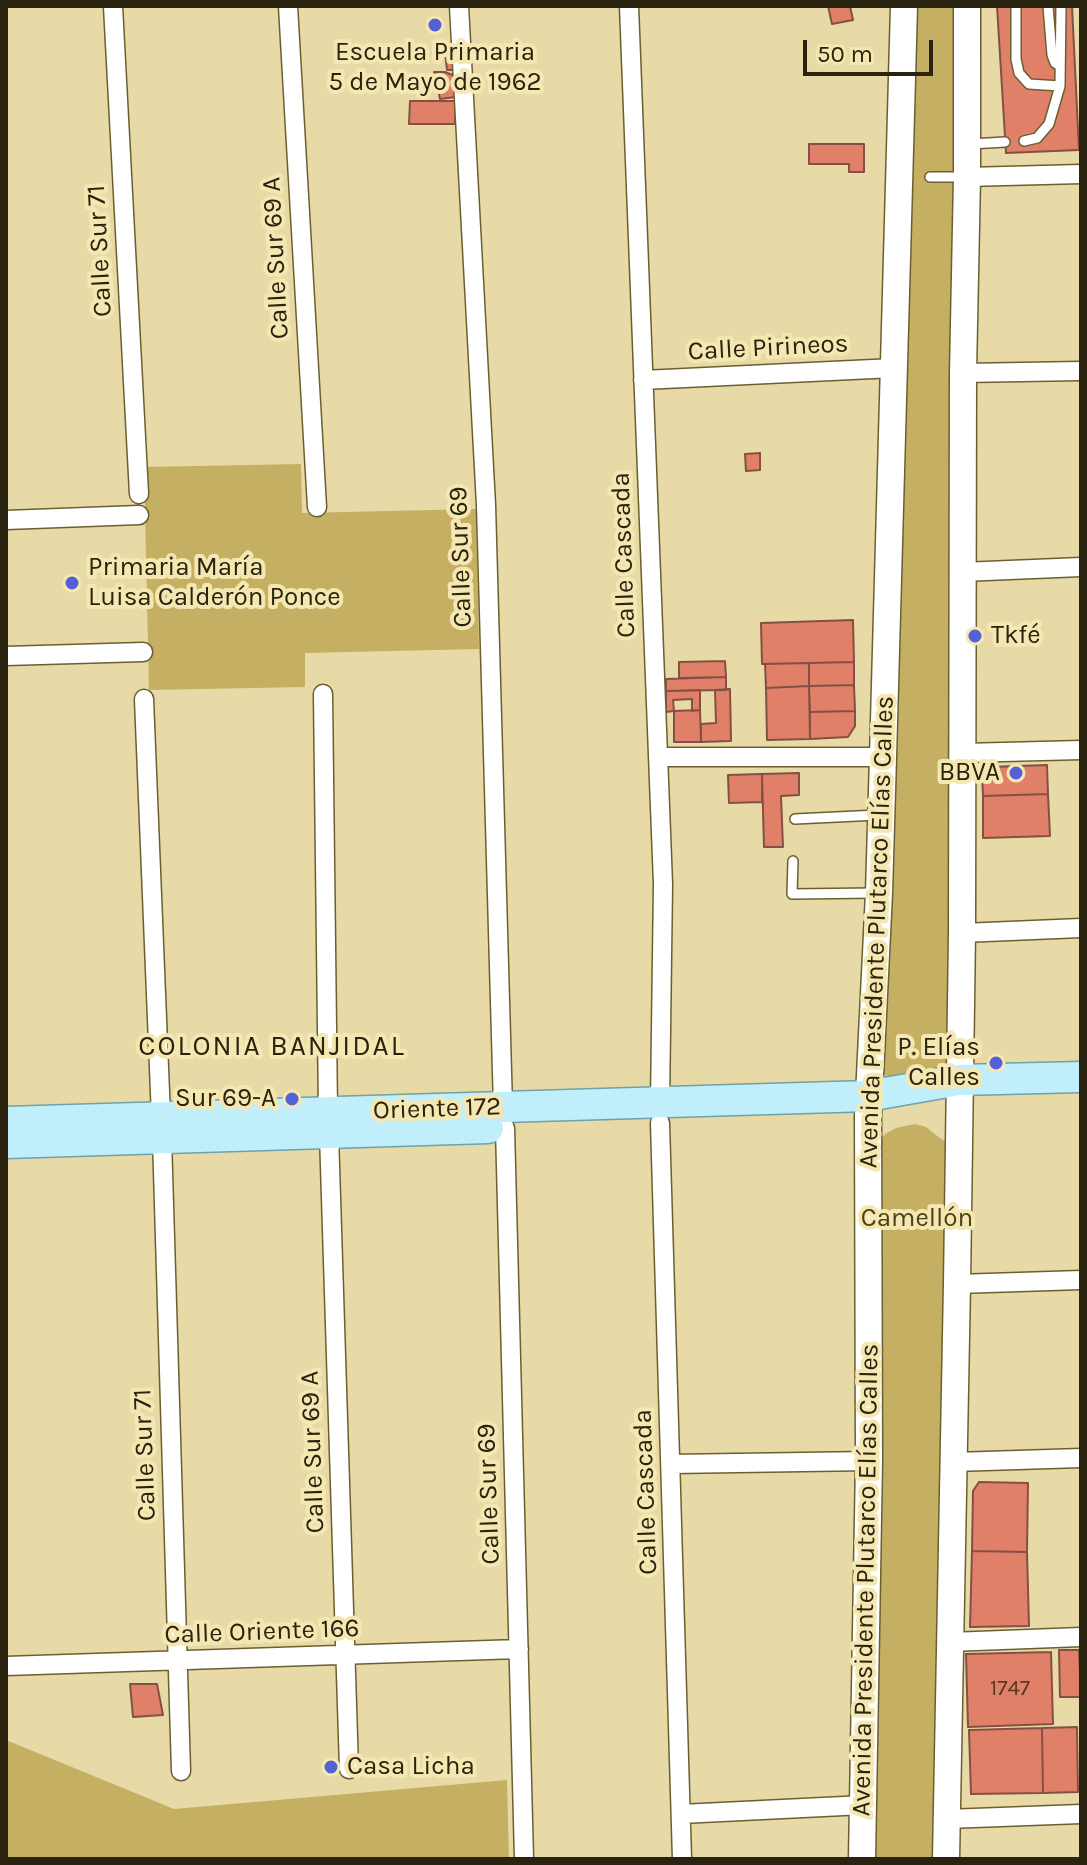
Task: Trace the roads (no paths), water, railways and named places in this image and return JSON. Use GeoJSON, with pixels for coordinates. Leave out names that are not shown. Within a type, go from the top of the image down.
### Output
{"type":"FeatureCollection","features":[{"type":"Feature","properties":{"kind":"main road","name":"Avenida Presidente Plutarco Elías Calles"},"geometry":{"type":"LineString","coordinates":[[862,1859],[869,1461],[868,1106],[879,893],[904,6]]}},
{"type":"Feature","properties":{"kind":"main road"},"geometry":{"type":"LineString","coordinates":[[946,1859],[962,933],[967,6]]}},
{"type":"Feature","properties":{"kind":"main road"},"geometry":{"type":"LineString","coordinates":[[959,1091],[1081,1077]]}},
{"type":"Feature","properties":{"kind":"main road","name":"Oriente 172"},"geometry":{"type":"LineString","coordinates":[[6,1143],[161,1128],[868,1106],[959,1091]]}},
{"type":"Feature","properties":{"kind":"main road"},"geometry":{"type":"LineString","coordinates":[[959,1091],[1081,1097]]}},
{"type":"Feature","properties":{"kind":"main road","name":"Oriente 172"},"geometry":{"type":"LineString","coordinates":[[6,1122],[161,1128]]}},
{"type":"Feature","properties":{"kind":"street","name":"Calle Sur 71"},"geometry":{"type":"LineString","coordinates":[[113,6],[139,494]]}},
{"type":"Feature","properties":{"kind":"street","name":"Calle Sur 69 A"},"geometry":{"type":"LineString","coordinates":[[288,6],[317,507]]}},
{"type":"Feature","properties":{"kind":"street","name":"Calle Sur 69"},"geometry":{"type":"LineString","coordinates":[[459,6],[486,505],[524,1859]]}},
{"type":"Feature","properties":{"kind":"street","name":"Calle Cascada"},"geometry":{"type":"LineString","coordinates":[[629,6],[663,884],[660,1113],[682,1859]]}},
{"type":"Feature","properties":{"kind":"street"},"geometry":{"type":"LineString","coordinates":[[967,177],[1081,174]]}},
{"type":"Feature","properties":{"kind":"street","name":"Calle Pirineos"},"geometry":{"type":"LineString","coordinates":[[643,380],[894,368]]}},
{"type":"Feature","properties":{"kind":"street"},"geometry":{"type":"LineString","coordinates":[[963,373],[1081,371]]}},
{"type":"Feature","properties":{"kind":"street"},"geometry":{"type":"LineString","coordinates":[[6,520],[139,515]]}},
{"type":"Feature","properties":{"kind":"street"},"geometry":{"type":"LineString","coordinates":[[962,572],[1081,567]]}},
{"type":"Feature","properties":{"kind":"street"},"geometry":{"type":"LineString","coordinates":[[6,656],[143,652]]}},
{"type":"Feature","properties":{"kind":"street","name":"Calle Sur 69 A"},"geometry":{"type":"LineString","coordinates":[[323,694],[329,1123],[349,1769]]}},
{"type":"Feature","properties":{"kind":"street","name":"Calle Sur 71"},"geometry":{"type":"LineString","coordinates":[[144,699],[181,1771]]}},
{"type":"Feature","properties":{"kind":"street"},"geometry":{"type":"LineString","coordinates":[[963,753],[1081,750]]}},
{"type":"Feature","properties":{"kind":"street"},"geometry":{"type":"LineString","coordinates":[[658,757],[883,757]]}},
{"type":"Feature","properties":{"kind":"street"},"geometry":{"type":"LineString","coordinates":[[962,933],[1081,928]]}},
{"type":"Feature","properties":{"kind":"street"},"geometry":{"type":"LineString","coordinates":[[957,1284],[1081,1280]]}},
{"type":"Feature","properties":{"kind":"street"},"geometry":{"type":"LineString","coordinates":[[954,1462],[1081,1458]]}},
{"type":"Feature","properties":{"kind":"street"},"geometry":{"type":"LineString","coordinates":[[671,1464],[869,1461]]}},
{"type":"Feature","properties":{"kind":"street"},"geometry":{"type":"LineString","coordinates":[[950,1642],[1081,1637]]}},
{"type":"Feature","properties":{"kind":"street","name":"Calle Oriente 166"},"geometry":{"type":"LineString","coordinates":[[6,1666],[519,1649]]}},
{"type":"Feature","properties":{"kind":"street"},"geometry":{"type":"LineString","coordinates":[[681,1814],[864,1805]]}},
{"type":"Feature","properties":{"kind":"street"},"geometry":{"type":"LineString","coordinates":[[947,1819],[1081,1814]]}},
{"type":"Feature","properties":{"kind":"lane"},"geometry":{"type":"LineString","coordinates":[[1016,6],[1019,73],[1029,84],[1060,86]]}},
{"type":"Feature","properties":{"kind":"lane"},"geometry":{"type":"LineString","coordinates":[[1048,6],[1052,55],[1060,66]]}},
{"type":"Feature","properties":{"kind":"lane"},"geometry":{"type":"LineString","coordinates":[[1024,141],[1037,138],[1049,124],[1060,86],[1061,6]]}},
{"type":"Feature","properties":{"kind":"lane"},"geometry":{"type":"LineString","coordinates":[[967,144],[1005,142]]}},
{"type":"Feature","properties":{"kind":"lane"},"geometry":{"type":"LineString","coordinates":[[930,177],[967,177]]}},
{"type":"Feature","properties":{"kind":"lane"},"geometry":{"type":"LineString","coordinates":[[795,819],[881,815]]}},
{"type":"Feature","properties":{"kind":"lane"},"geometry":{"type":"LineString","coordinates":[[793,861],[792,894],[879,893]]}},
{"type":"Feature","properties":{"kind":"place","name":"Escuela Primaria 5 de Mayo de 1962"},"geometry":{"type":"Point","coordinates":[435,25]}},
{"type":"Feature","properties":{"kind":"place","name":"Primaria María Luisa Calderón Ponce"},"geometry":{"type":"Point","coordinates":[72,583]}},
{"type":"Feature","properties":{"kind":"place","name":"Tkfé"},"geometry":{"type":"Point","coordinates":[975,636]}},
{"type":"Feature","properties":{"kind":"place","name":"BBVA"},"geometry":{"type":"Point","coordinates":[1016,773]}},
{"type":"Feature","properties":{"kind":"place","name":"P. Elías Calles"},"geometry":{"type":"Point","coordinates":[996,1063]}},
{"type":"Feature","properties":{"kind":"place","name":"Sur 69-A"},"geometry":{"type":"Point","coordinates":[292,1099]}},
{"type":"Feature","properties":{"kind":"place","name":"Casa Licha"},"geometry":{"type":"Point","coordinates":[331,1767]}},
{"type":"Feature","properties":{"kind":"district","name":"COLONIA BANJIDAL"},"geometry":{"type":"Point","coordinates":[272,1047]}},
{"type":"Feature","properties":{"kind":"park label","name":"Camellón"},"geometry":{"type":"Point","coordinates":[917,1219]}}]}
